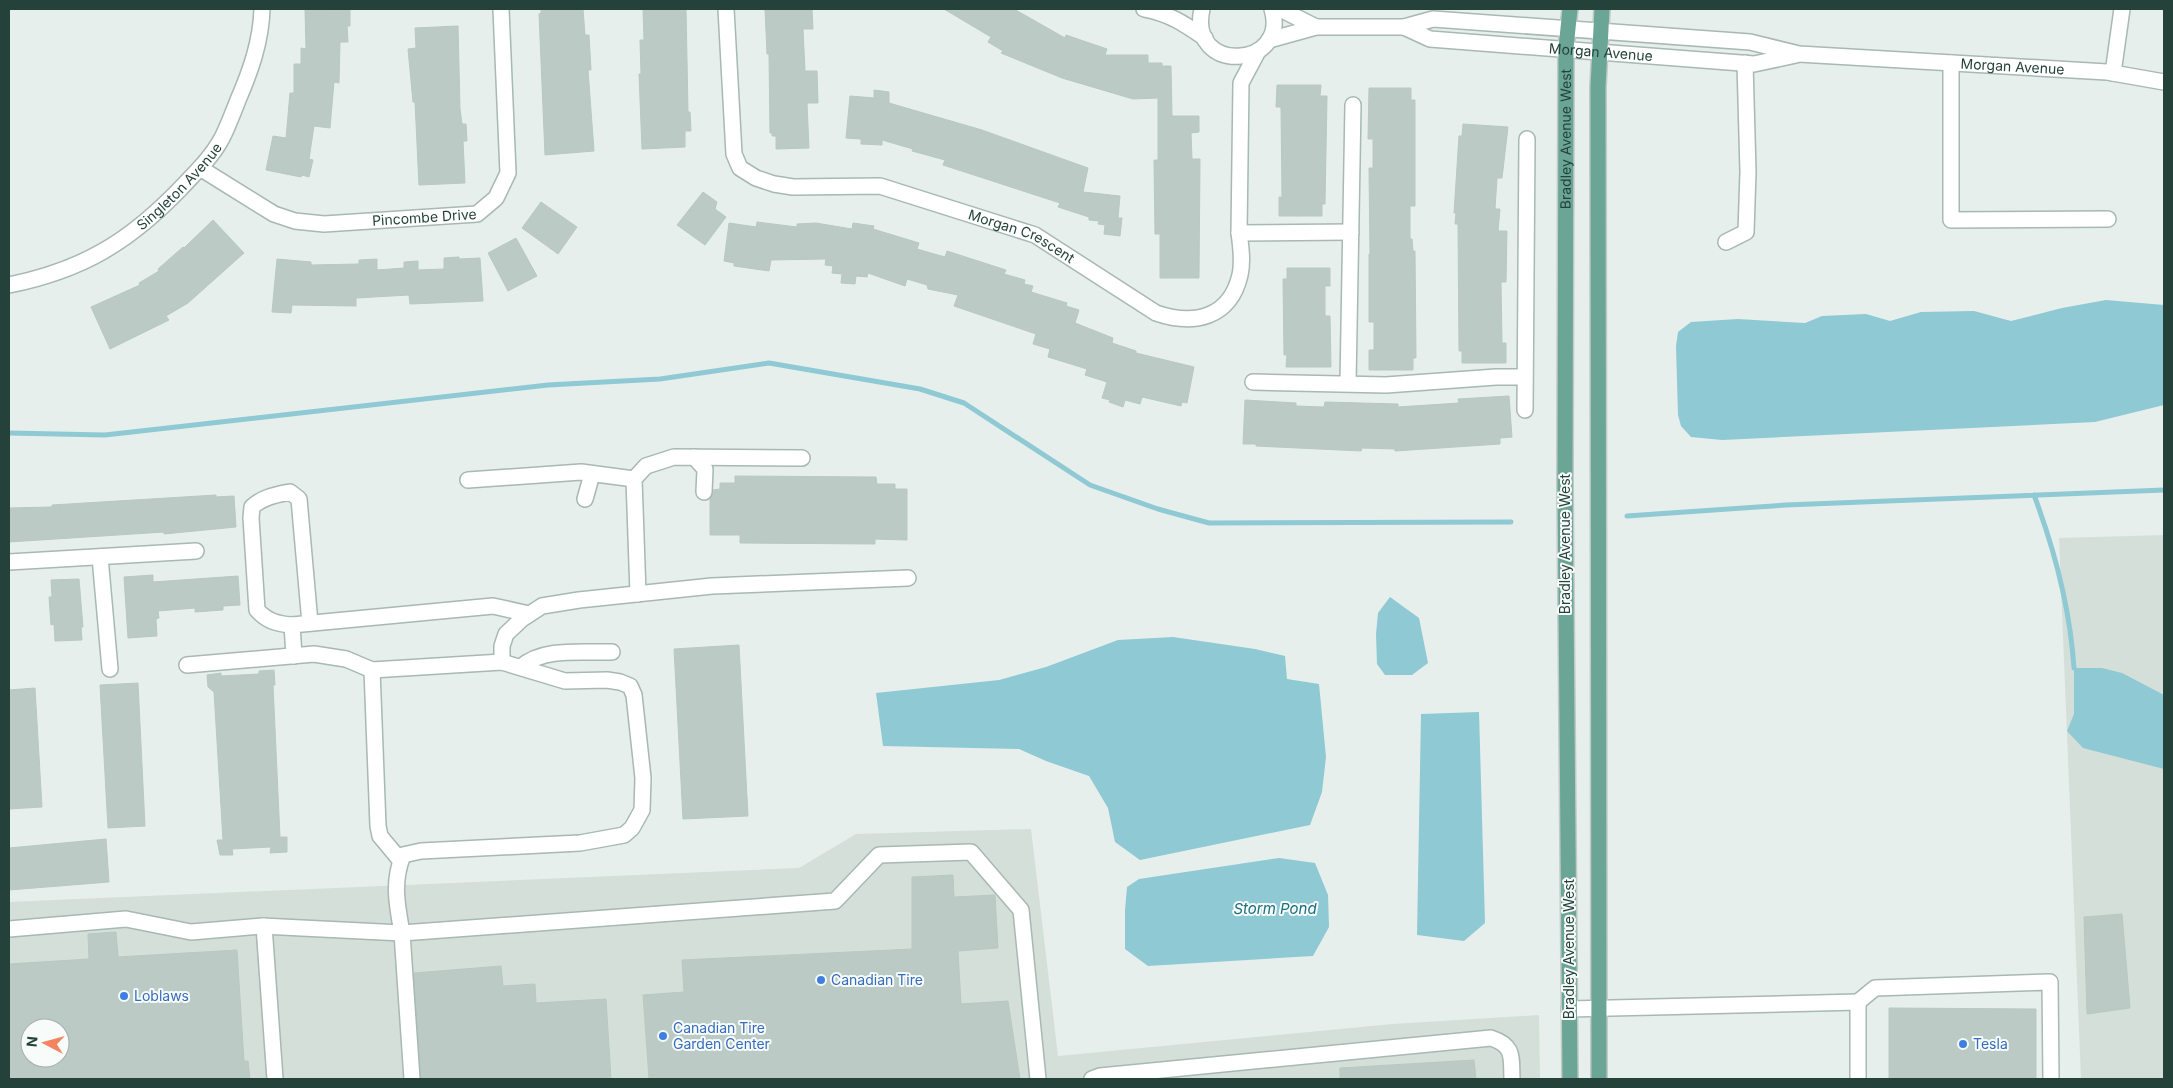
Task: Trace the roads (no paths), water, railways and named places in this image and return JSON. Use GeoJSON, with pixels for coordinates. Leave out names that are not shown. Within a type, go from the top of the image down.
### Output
{"type":"FeatureCollection","features":[{"type":"Feature","properties":{"kind":"main road","name":"Bradley Avenue West"},"geometry":{"type":"LineString","coordinates":[[1570,9],[1566,48],[1565,482],[1570,1079]]}},
{"type":"Feature","properties":{"kind":"main road"},"geometry":{"type":"LineString","coordinates":[[1600,1079],[1597,356],[1599,50],[1602,9]]}},
{"type":"Feature","properties":{"kind":"street","name":"Singleton Avenue"},"geometry":{"type":"LineString","coordinates":[[9,285],[59,273],[87,261],[118,243],[155,215],[200,168],[221,140],[249,76],[261,32],[262,9]]}},
{"type":"Feature","properties":{"kind":"street","name":"Pincombe Drive"},"geometry":{"type":"LineString","coordinates":[[200,168],[274,214],[295,221],[324,224],[477,214],[496,198],[508,173],[501,9]]}},
{"type":"Feature","properties":{"kind":"street","name":"Morgan Crescent"},"geometry":{"type":"LineString","coordinates":[[726,9],[734,154],[740,168],[756,178],[774,184],[793,187],[880,186],[1035,235],[1156,313],[1171,318],[1199,319],[1226,305],[1236,287],[1240,274],[1242,254],[1239,233],[1241,83],[1258,51]]}},
{"type":"Feature","properties":{"kind":"street"},"geometry":{"type":"LineString","coordinates":[[1144,9],[1166,13],[1187,24],[1205,38]]}},
{"type":"Feature","properties":{"kind":"street"},"geometry":{"type":"LineString","coordinates":[[1166,13],[1182,9]]}},
{"type":"Feature","properties":{"kind":"street"},"geometry":{"type":"LineString","coordinates":[[1202,9],[1201,28],[1205,38],[1212,48],[1235,58],[1245,57],[1258,51],[1269,40],[1274,21],[1272,9]]}},
{"type":"Feature","properties":{"kind":"street","name":"Morgan Avenue"},"geometry":{"type":"LineString","coordinates":[[1280,9],[1316,27]]}},
{"type":"Feature","properties":{"kind":"street"},"geometry":{"type":"LineString","coordinates":[[2113,73],[2122,9]]}},
{"type":"Feature","properties":{"kind":"street","name":"Morgan Avenue"},"geometry":{"type":"LineString","coordinates":[[1269,40],[1316,27],[1404,27],[1433,19],[1750,42],[1799,54],[2113,73],[2164,82]]}},
{"type":"Feature","properties":{"kind":"street","name":"Morgan Avenue"},"geometry":{"type":"LineString","coordinates":[[1404,27],[1430,39],[1599,50],[1754,64],[1799,54]]}},
{"type":"Feature","properties":{"kind":"street"},"geometry":{"type":"LineString","coordinates":[[1220,52],[1236,72],[1241,83]]}},
{"type":"Feature","properties":{"kind":"street"},"geometry":{"type":"LineString","coordinates":[[1726,242],[1753,234],[1754,173],[1745,63]]}},
{"type":"Feature","properties":{"kind":"street"},"geometry":{"type":"LineString","coordinates":[[1951,63],[1944,173],[1944,220],[2108,219]]}},
{"type":"Feature","properties":{"kind":"street"},"geometry":{"type":"LineString","coordinates":[[1348,383],[1353,105]]}},
{"type":"Feature","properties":{"kind":"street"},"geometry":{"type":"LineString","coordinates":[[1525,410],[1528,139]]}},
{"type":"Feature","properties":{"kind":"street"},"geometry":{"type":"LineString","coordinates":[[1239,233],[1351,232]]}},
{"type":"Feature","properties":{"kind":"street"},"geometry":{"type":"LineString","coordinates":[[1252,382],[1386,385],[1496,377],[1524,377]]}},
{"type":"Feature","properties":{"kind":"street"},"geometry":{"type":"LineString","coordinates":[[638,594],[634,479],[646,466],[674,457],[802,458]]}},
{"type":"Feature","properties":{"kind":"street"},"geometry":{"type":"LineString","coordinates":[[694,457],[705,469],[704,492]]}},
{"type":"Feature","properties":{"kind":"street"},"geometry":{"type":"LineString","coordinates":[[468,480],[581,472],[634,479]]}},
{"type":"Feature","properties":{"kind":"street"},"geometry":{"type":"LineString","coordinates":[[585,499],[592,474]]}},
{"type":"Feature","properties":{"kind":"street"},"geometry":{"type":"LineString","coordinates":[[310,623],[299,499],[290,492],[270,496],[252,507],[251,518],[257,610],[264,619],[292,625],[493,606],[529,614]]}},
{"type":"Feature","properties":{"kind":"street"},"geometry":{"type":"LineString","coordinates":[[9,562],[196,551]]}},
{"type":"Feature","properties":{"kind":"street"},"geometry":{"type":"LineString","coordinates":[[100,557],[110,670]]}},
{"type":"Feature","properties":{"kind":"street"},"geometry":{"type":"LineString","coordinates":[[502,662],[502,646],[506,634],[529,614],[542,606],[712,586],[908,578]]}},
{"type":"Feature","properties":{"kind":"street"},"geometry":{"type":"LineString","coordinates":[[292,625],[294,656]]}},
{"type":"Feature","properties":{"kind":"street"},"geometry":{"type":"LineString","coordinates":[[521,667],[531,659],[545,655],[612,652]]}},
{"type":"Feature","properties":{"kind":"street"},"geometry":{"type":"LineString","coordinates":[[187,665],[314,654],[346,659],[372,670],[502,662],[565,681],[607,680],[630,686],[634,694],[643,778],[642,810],[632,828],[624,835],[580,842],[421,851],[403,855],[400,860],[395,893],[402,933],[412,1079]]}},
{"type":"Feature","properties":{"kind":"street"},"geometry":{"type":"LineString","coordinates":[[372,670],[378,826],[380,836],[400,860]]}},
{"type":"Feature","properties":{"kind":"street"},"geometry":{"type":"LineString","coordinates":[[9,929],[126,919],[191,932],[264,926],[402,933],[835,901],[879,855],[971,852],[1021,910],[1038,1079]]}},
{"type":"Feature","properties":{"kind":"street"},"geometry":{"type":"LineString","coordinates":[[264,926],[275,1079]]}},
{"type":"Feature","properties":{"kind":"street"},"geometry":{"type":"LineString","coordinates":[[1569,1009],[1858,1002],[1875,988],[2050,982],[2051,1079]]}},
{"type":"Feature","properties":{"kind":"street"},"geometry":{"type":"LineString","coordinates":[[1858,1002],[1858,1079]]}},
{"type":"Feature","properties":{"kind":"street"},"geometry":{"type":"LineString","coordinates":[[1092,1079],[1100,1076],[1491,1038],[1503,1042],[1508,1047],[1511,1053],[1512,1079]]}},
{"type":"Feature","properties":{"kind":"water"},"geometry":{"type":"Polygon","coordinates":[[[2106,300],[2164,305],[2164,405],[2095,422],[1722,440],[1691,437],[1681,426],[1678,415],[1676,346],[1678,332],[1691,322],[1738,319],[1805,323],[1822,316],[1866,314],[1890,321],[1921,312],[1974,311],[2011,321],[2062,308],[2106,300]]]}},
{"type":"Feature","properties":{"kind":"water"},"geometry":{"type":"Polygon","coordinates":[[[1390,597],[1419,618],[1428,663],[1412,675],[1385,675],[1377,664],[1376,634],[1378,613],[1390,597]]]}},
{"type":"Feature","properties":{"kind":"water"},"geometry":{"type":"Polygon","coordinates":[[[1173,637],[1255,649],[1285,656],[1287,679],[1319,684],[1326,757],[1322,792],[1310,825],[1140,860],[1115,842],[1108,808],[1089,776],[1019,749],[883,746],[876,693],[999,680],[1046,667],[1118,640],[1173,637]]]}},
{"type":"Feature","properties":{"kind":"water"},"geometry":{"type":"Polygon","coordinates":[[[2074,668],[2102,668],[2122,673],[2164,695],[2164,769],[2083,748],[2067,731],[2074,714],[2074,668]]]}},
{"type":"Feature","properties":{"kind":"water"},"geometry":{"type":"Polygon","coordinates":[[[1479,712],[1485,923],[1464,941],[1417,935],[1421,714],[1479,712]]]}},
{"type":"Feature","properties":{"kind":"water","name":"Storm Pond"},"geometry":{"type":"Polygon","coordinates":[[[1279,858],[1315,863],[1328,895],[1329,927],[1313,956],[1148,966],[1125,949],[1127,887],[1139,879],[1279,858]]]}},
{"type":"Feature","properties":{"kind":"waterway"},"geometry":{"type":"LineString","coordinates":[[9,433],[105,435],[548,385],[660,379],[769,363],[920,389],[964,403],[1090,485],[1158,509],[1209,523],[1511,522]]}},
{"type":"Feature","properties":{"kind":"waterway"},"geometry":{"type":"LineString","coordinates":[[1627,516],[1786,505],[2164,490]]}},
{"type":"Feature","properties":{"kind":"waterway"},"geometry":{"type":"LineString","coordinates":[[2034,495],[2049,537],[2060,580],[2069,624],[2074,668]]}},
{"type":"Feature","properties":{"kind":"place","name":"Canadian Tire"},"geometry":{"type":"Point","coordinates":[821,980]}},
{"type":"Feature","properties":{"kind":"place","name":"Loblaws"},"geometry":{"type":"Point","coordinates":[124,996]}},
{"type":"Feature","properties":{"kind":"place","name":"Canadian Tire Garden Center"},"geometry":{"type":"Point","coordinates":[663,1036]}},
{"type":"Feature","properties":{"kind":"place","name":"Tesla"},"geometry":{"type":"Point","coordinates":[1963,1044]}}]}
